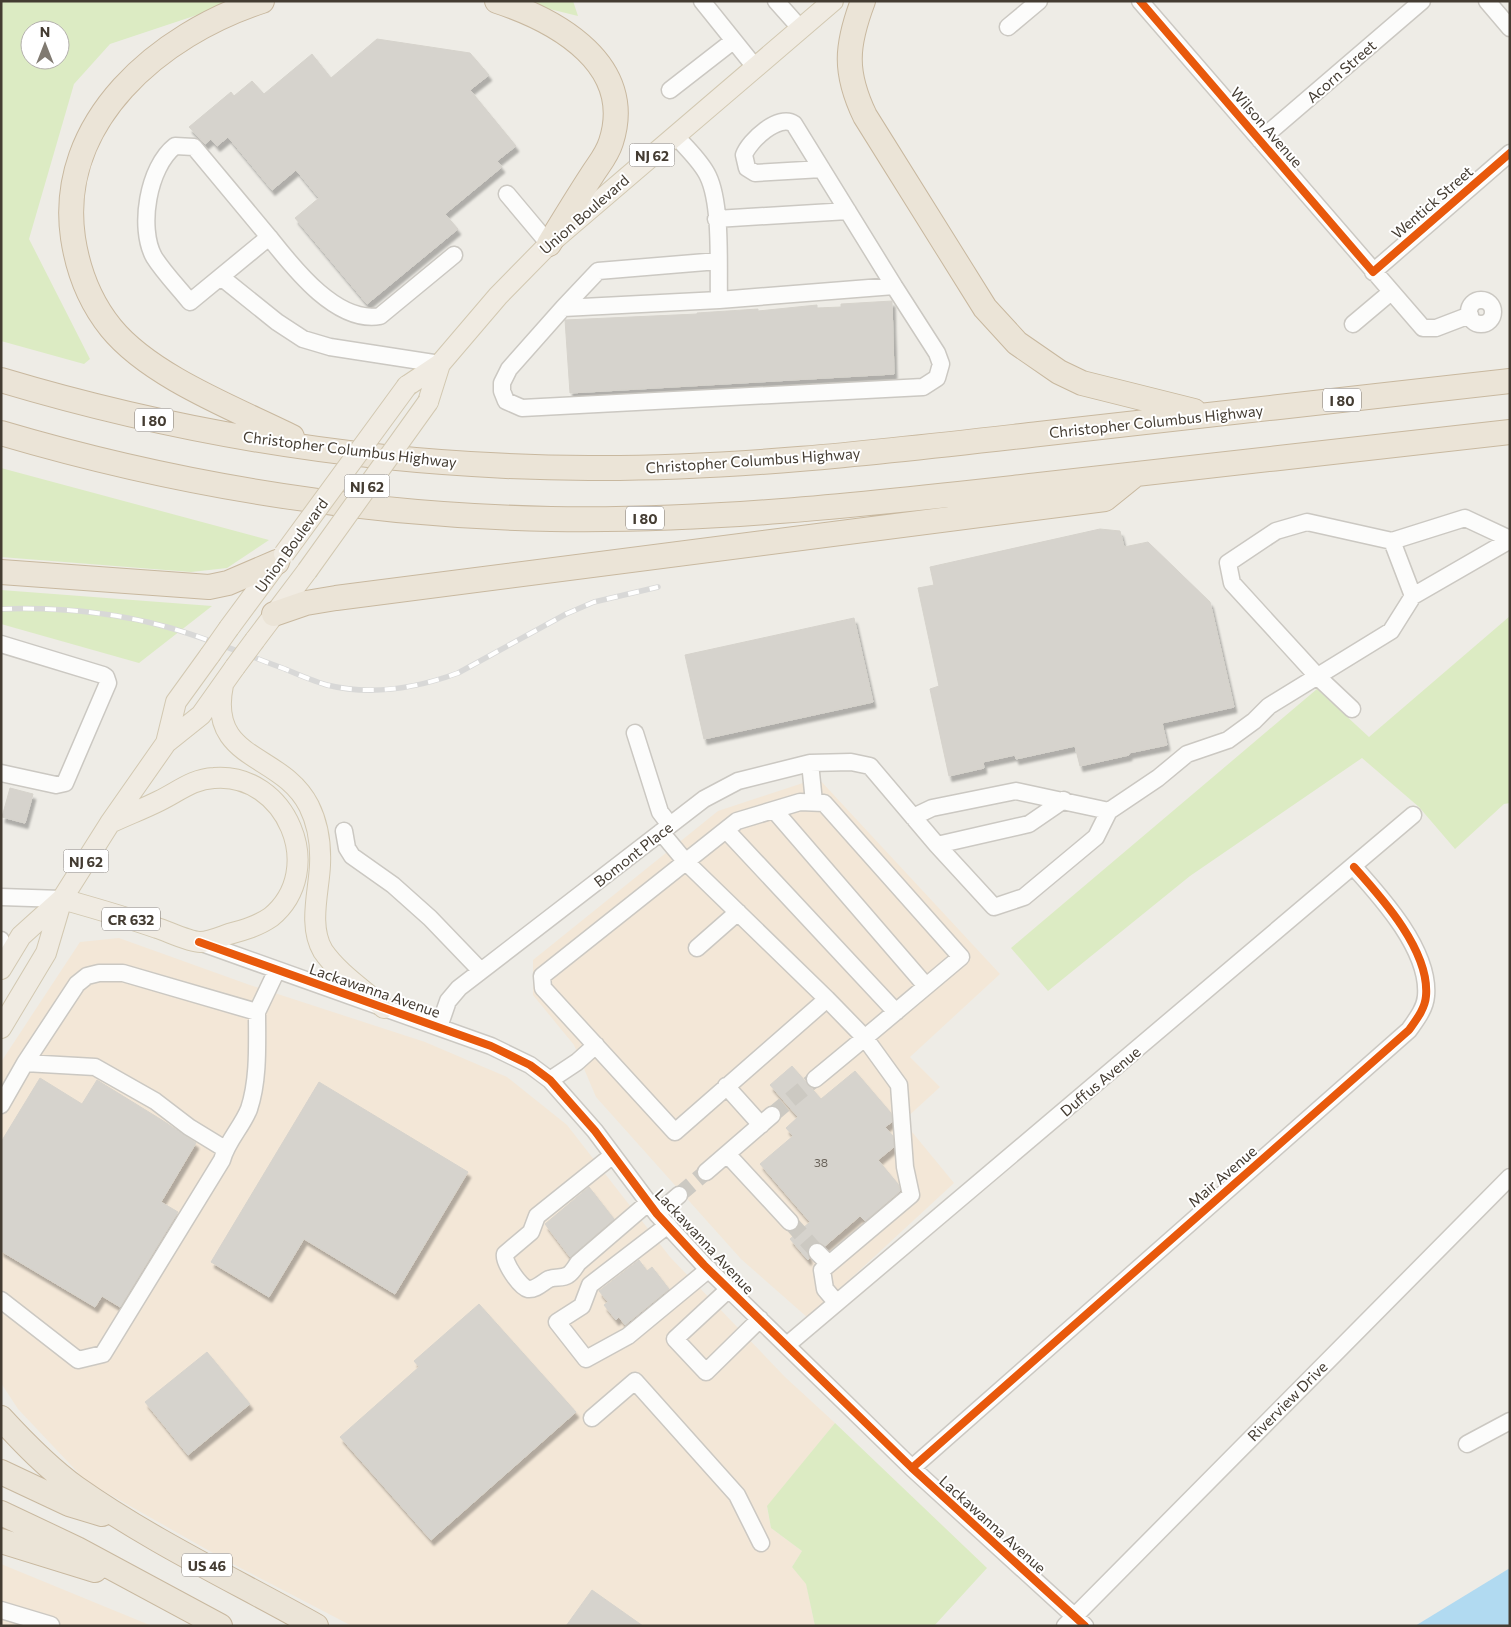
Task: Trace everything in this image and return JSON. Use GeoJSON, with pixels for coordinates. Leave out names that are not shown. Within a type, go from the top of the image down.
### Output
{"type":"FeatureCollection","features":[{"type":"Feature","properties":{"kind":"highway"},"geometry":{"type":"LineString","coordinates":[[262,1],[223,16],[169,48],[127,82],[110,101],[86,142],[79,163],[74,185],[72,228],[80,271],[88,292],[112,330],[148,361],[187,385],[310,446]]}},
{"type":"Feature","properties":{"kind":"highway"},"geometry":{"type":"LineString","coordinates":[[498,1],[538,17],[578,41],[600,65],[613,96],[614,126],[605,157],[549,244]]}},
{"type":"Feature","properties":{"kind":"highway"},"geometry":{"type":"LineString","coordinates":[[863,1],[849,46],[851,82],[857,99],[865,116],[973,290],[999,325],[1038,359],[1082,383],[1210,415]]}},
{"type":"Feature","properties":{"kind":"highway","name":"Christopher Columbus Highway"},"geometry":{"type":"LineString","coordinates":[[1,380],[50,395],[161,421],[310,446],[418,459],[502,466],[588,468],[674,467],[845,455],[1510,381]]}},
{"type":"Feature","properties":{"kind":"highway","name":"I 80"},"geometry":{"type":"LineString","coordinates":[[1,433],[155,472],[297,499],[380,509],[532,518],[666,518],[781,512],[1510,432]]}},
{"type":"Feature","properties":{"kind":"highway"},"geometry":{"type":"LineString","coordinates":[[1,448],[32,442]]}},
{"type":"Feature","properties":{"kind":"highway"},"geometry":{"type":"LineString","coordinates":[[274,614],[306,603],[345,597],[1105,500],[1136,474]]}},
{"type":"Feature","properties":{"kind":"highway"},"geometry":{"type":"LineString","coordinates":[[1,572],[209,587],[228,583],[281,558]]}},
{"type":"Feature","properties":{"kind":"highway"},"geometry":{"type":"LineString","coordinates":[[1,1418],[30,1449],[75,1487],[132,1524]]}},
{"type":"Feature","properties":{"kind":"highway","name":"US 46"},"geometry":{"type":"LineString","coordinates":[[1,1472],[69,1504],[132,1524],[316,1626]]}},
{"type":"Feature","properties":{"kind":"highway"},"geometry":{"type":"LineString","coordinates":[[1,1513],[142,1583],[209,1623]]}},
{"type":"Feature","properties":{"kind":"highway"},"geometry":{"type":"LineString","coordinates":[[1,1541],[18,1548],[142,1583]]}},
{"type":"Feature","properties":{"kind":"main road","name":"Union Boulevard"},"geometry":{"type":"LineString","coordinates":[[166,743],[176,702],[407,386],[440,364],[498,296],[549,244],[605,194],[676,136],[833,1]]}},
{"type":"Feature","properties":{"kind":"main road","name":"Union Boulevard"},"geometry":{"type":"LineString","coordinates":[[1,1028],[46,953],[62,899],[110,822],[166,743],[201,716],[229,675],[307,571],[428,402],[440,364]]}},
{"type":"Feature","properties":{"kind":"main road"},"geometry":{"type":"LineString","coordinates":[[229,675],[219,710],[229,737],[295,787],[308,804],[316,823],[320,863],[316,921],[317,934],[322,949],[336,966],[384,1008]]}},
{"type":"Feature","properties":{"kind":"main road"},"geometry":{"type":"LineString","coordinates":[[110,822],[161,800],[190,783],[214,778],[226,777],[245,782],[262,790],[277,802],[293,829],[298,851],[297,870],[288,895],[276,911],[256,926],[199,942]]}},
{"type":"Feature","properties":{"kind":"main road","name":"Union Boulevard"},"geometry":{"type":"LineString","coordinates":[[2,968],[21,936],[62,899]]}},
{"type":"Feature","properties":{"kind":"main road","name":"Lackawanna Avenue"},"geometry":{"type":"LineString","coordinates":[[62,899],[120,915],[199,942]]}},
{"type":"Feature","properties":{"kind":"street"},"geometry":{"type":"LineString","coordinates":[[702,1],[756,67]]}},
{"type":"Feature","properties":{"kind":"street"},"geometry":{"type":"LineString","coordinates":[[776,1],[801,29]]}},
{"type":"Feature","properties":{"kind":"street"},"geometry":{"type":"LineString","coordinates":[[1008,27],[1039,1]]}},
{"type":"Feature","properties":{"kind":"street","name":"Acorn Street"},"geometry":{"type":"LineString","coordinates":[[1260,140],[1422,1]]}},
{"type":"Feature","properties":{"kind":"street"},"geometry":{"type":"LineString","coordinates":[[1487,1],[1510,28]]}},
{"type":"Feature","properties":{"kind":"street","name":"Wilson Avenue"},"geometry":{"type":"LineString","coordinates":[[1149,4],[1260,140],[1423,328],[1436,328],[1470,315]]}},
{"type":"Feature","properties":{"kind":"street"},"geometry":{"type":"LineString","coordinates":[[670,90],[733,41]]}},
{"type":"Feature","properties":{"kind":"street"},"geometry":{"type":"LineString","coordinates":[[718,261],[598,271],[504,376],[502,391],[510,405],[522,408],[929,385],[939,374],[939,359],[848,211],[822,169],[794,124],[786,120],[778,122],[751,144],[744,155],[747,168],[756,173],[822,169]]}},
{"type":"Feature","properties":{"kind":"street"},"geometry":{"type":"LineString","coordinates":[[676,136],[708,174],[712,188],[716,219],[719,300]]}},
{"type":"Feature","properties":{"kind":"street"},"geometry":{"type":"LineString","coordinates":[[269,237],[190,302],[154,256],[146,227],[147,200],[160,168],[171,150],[183,145],[194,147],[269,237],[296,271],[318,292],[347,310],[367,316],[380,316],[454,255]]}},
{"type":"Feature","properties":{"kind":"street","name":"Wentick Street"},"geometry":{"type":"LineString","coordinates":[[1373,272],[1510,153]]}},
{"type":"Feature","properties":{"kind":"street"},"geometry":{"type":"LineString","coordinates":[[507,194],[549,244]]}},
{"type":"Feature","properties":{"kind":"street"},"geometry":{"type":"LineString","coordinates":[[716,219],[848,211]]}},
{"type":"Feature","properties":{"kind":"street"},"geometry":{"type":"LineString","coordinates":[[221,277],[277,322],[303,339],[330,347],[440,364]]}},
{"type":"Feature","properties":{"kind":"street"},"geometry":{"type":"LineString","coordinates":[[563,308],[719,300],[894,286]]}},
{"type":"Feature","properties":{"kind":"street"},"geometry":{"type":"LineString","coordinates":[[1353,324],[1391,292]]}},
{"type":"Feature","properties":{"kind":"street"},"geometry":{"type":"LineString","coordinates":[[1352,709],[1318,677],[1232,583],[1228,564],[1276,531],[1307,522],[1392,541],[1465,518],[1510,540]]}},
{"type":"Feature","properties":{"kind":"street"},"geometry":{"type":"LineString","coordinates":[[1109,811],[1016,791],[932,808],[913,817],[994,907],[1024,898],[1096,837],[1109,811],[1158,778],[1187,754],[1228,740],[1254,722],[1270,706],[1391,631],[1413,596],[1510,540]]}},
{"type":"Feature","properties":{"kind":"street"},"geometry":{"type":"LineString","coordinates":[[1392,541],[1413,596]]}},
{"type":"Feature","properties":{"kind":"street"},"geometry":{"type":"LineString","coordinates":[[1,644],[103,675],[108,683],[65,783],[56,785],[1,773]]}},
{"type":"Feature","properties":{"kind":"street"},"geometry":{"type":"LineString","coordinates":[[635,733],[666,828],[686,861],[865,1038],[899,1086],[905,1168],[911,1195],[822,1270],[825,1289],[836,1302]]}},
{"type":"Feature","properties":{"kind":"street","name":"Bomont Place"},"geometry":{"type":"LineString","coordinates":[[439,1027],[448,1001],[459,988],[704,798],[738,781],[810,763],[851,762],[870,766],[913,817]]}},
{"type":"Feature","properties":{"kind":"street"},"geometry":{"type":"LineString","coordinates":[[810,763],[814,802]]}},
{"type":"Feature","properties":{"kind":"street"},"geometry":{"type":"LineString","coordinates":[[937,845],[1028,824],[1064,800]]}},
{"type":"Feature","properties":{"kind":"street"},"geometry":{"type":"LineString","coordinates":[[815,1079],[961,957],[824,803],[800,802],[737,822],[542,976],[543,988],[675,1132],[827,999]]}},
{"type":"Feature","properties":{"kind":"street"},"geometry":{"type":"LineString","coordinates":[[774,810],[926,986]]}},
{"type":"Feature","properties":{"kind":"street","name":"Duffus Avenue"},"geometry":{"type":"LineString","coordinates":[[786,1345],[1413,816]]}},
{"type":"Feature","properties":{"kind":"street"},"geometry":{"type":"LineString","coordinates":[[726,830],[896,1012]]}},
{"type":"Feature","properties":{"kind":"street"},"geometry":{"type":"LineString","coordinates":[[344,831],[347,848],[352,856],[393,885],[430,918],[481,971]]}},
{"type":"Feature","properties":{"kind":"street","name":"Mair Avenue"},"geometry":{"type":"LineString","coordinates":[[912,1468],[1409,1030],[1418,1018],[1426,996],[1420,963],[1390,907],[1354,867]]}},
{"type":"Feature","properties":{"kind":"street"},"geometry":{"type":"LineString","coordinates":[[1,897],[62,899]]}},
{"type":"Feature","properties":{"kind":"street"},"geometry":{"type":"LineString","coordinates":[[697,948],[738,912]]}},
{"type":"Feature","properties":{"kind":"street"},"geometry":{"type":"LineString","coordinates":[[1,940],[2,968]]}},
{"type":"Feature","properties":{"kind":"street","name":"Lackawanna Avenue"},"geometry":{"type":"LineString","coordinates":[[199,942],[503,1050],[530,1065],[550,1080],[613,1155],[658,1214],[709,1269],[912,1468],[1074,1623]]}},
{"type":"Feature","properties":{"kind":"street"},"geometry":{"type":"LineString","coordinates":[[1,1300],[78,1360],[103,1354],[222,1160],[225,1149],[248,1110],[254,1084],[258,1012],[277,970]]}},
{"type":"Feature","properties":{"kind":"street"},"geometry":{"type":"LineString","coordinates":[[1,1105],[25,1063],[74,987],[82,979],[99,973],[123,973],[258,1012]]}},
{"type":"Feature","properties":{"kind":"street"},"geometry":{"type":"LineString","coordinates":[[550,1080],[577,1062],[596,1045]]}},
{"type":"Feature","properties":{"kind":"street"},"geometry":{"type":"LineString","coordinates":[[25,1063],[95,1068],[155,1101],[189,1127],[225,1149]]}},
{"type":"Feature","properties":{"kind":"street"},"geometry":{"type":"LineString","coordinates":[[706,1172],[766,1120],[726,1086]]}},
{"type":"Feature","properties":{"kind":"street"},"geometry":{"type":"LineString","coordinates":[[727,1154],[790,1222]]}},
{"type":"Feature","properties":{"kind":"street"},"geometry":{"type":"LineString","coordinates":[[613,1155],[537,1216],[531,1232],[505,1254],[504,1262],[524,1287],[528,1289],[534,1288],[554,1277],[563,1278],[571,1274],[578,1262],[658,1214]]}},
{"type":"Feature","properties":{"kind":"street","name":"Riverview Drive"},"geometry":{"type":"LineString","coordinates":[[1074,1623],[1510,1177]]}},
{"type":"Feature","properties":{"kind":"street"},"geometry":{"type":"LineString","coordinates":[[679,1195],[658,1214],[590,1285],[582,1306],[557,1322],[586,1359],[628,1336],[709,1269]]}},
{"type":"Feature","properties":{"kind":"street"},"geometry":{"type":"LineString","coordinates":[[817,1252],[829,1264]]}},
{"type":"Feature","properties":{"kind":"street"},"geometry":{"type":"LineString","coordinates":[[729,1289],[675,1339],[706,1372],[760,1320]]}},
{"type":"Feature","properties":{"kind":"street"},"geometry":{"type":"LineString","coordinates":[[592,1418],[635,1381],[737,1495],[761,1543]]}},
{"type":"Feature","properties":{"kind":"street"},"geometry":{"type":"LineString","coordinates":[[1467,1444],[1510,1421]]}},
{"type":"Feature","properties":{"kind":"street"},"geometry":{"type":"LineString","coordinates":[[1,1610],[51,1625]]}},
{"type":"Feature","properties":{"kind":"shaded area"},"geometry":{"type":"Polygon","coordinates":[[[818,778],[1000,974],[910,1057],[940,1087],[903,1121],[954,1183],[808,1318],[741,1259],[596,1097],[574,1045],[533,995],[533,960],[718,811],[818,778]]]}},
{"type":"Feature","properties":{"kind":"shaded area"},"geometry":{"type":"Polygon","coordinates":[[[119,938],[247,984],[425,1042],[507,1077],[567,1125],[670,1257],[785,1377],[835,1423],[767,1507],[771,1528],[802,1551],[792,1567],[806,1583],[815,1626],[352,1626],[229,1562],[86,1481],[18,1409],[1,1383],[1,1062],[80,942],[119,938]]]}},
{"type":"Feature","properties":{"kind":"shaded area"},"geometry":{"type":"Polygon","coordinates":[[[1,1564],[152,1626],[1,1626],[1,1564]]]}},
{"type":"Feature","properties":{"kind":"green space"},"geometry":{"type":"Polygon","coordinates":[[[1,1],[239,1],[110,44],[74,84],[29,239],[90,359],[84,364],[1,341],[1,1]]]}},
{"type":"Feature","properties":{"kind":"green space"},"geometry":{"type":"Polygon","coordinates":[[[517,1],[573,1],[578,16],[517,1]]]}},
{"type":"Feature","properties":{"kind":"green space"},"geometry":{"type":"Polygon","coordinates":[[[1,468],[269,540],[227,568],[191,572],[1,557],[1,468]]]}},
{"type":"Feature","properties":{"kind":"green space"},"geometry":{"type":"Polygon","coordinates":[[[1,590],[212,606],[139,663],[1,624],[1,590]]]}},
{"type":"Feature","properties":{"kind":"green space"},"geometry":{"type":"Polygon","coordinates":[[[1510,616],[1510,803],[1504,804],[1455,849],[1419,807],[1362,758],[1190,876],[1048,991],[1011,948],[1317,689],[1369,737],[1510,616]]]}},
{"type":"Feature","properties":{"kind":"green space"},"geometry":{"type":"Polygon","coordinates":[[[835,1423],[987,1568],[934,1626],[815,1626],[806,1584],[792,1567],[802,1551],[771,1528],[767,1506],[835,1423]]]}},
{"type":"Feature","properties":{"kind":"water"},"geometry":{"type":"Polygon","coordinates":[[[1510,1568],[1510,1626],[1415,1626],[1510,1568]]]}},
{"type":"Feature","properties":{"kind":"building"},"geometry":{"type":"Polygon","coordinates":[[[377,39],[470,53],[489,75],[470,90],[516,146],[497,161],[502,167],[445,214],[458,229],[367,304],[295,218],[319,198],[296,170],[272,190],[228,137],[217,146],[211,139],[205,144],[189,127],[231,92],[234,96],[252,81],[264,94],[312,54],[331,78],[377,39]]]}},
{"type":"Feature","properties":{"kind":"building"},"geometry":{"type":"Polygon","coordinates":[[[892,301],[894,374],[570,393],[565,320],[697,314],[758,309],[758,311],[817,305],[817,308],[841,307],[841,304],[892,301]]]}},
{"type":"Feature","properties":{"kind":"building"},"geometry":{"type":"Polygon","coordinates":[[[1100,529],[1120,531],[1124,547],[1148,542],[1210,602],[1234,707],[1162,723],[1167,745],[1129,753],[1129,755],[1080,766],[1075,746],[1016,759],[1015,755],[983,762],[984,768],[949,776],[930,689],[939,686],[918,588],[934,585],[930,567],[1100,529]]]}},
{"type":"Feature","properties":{"kind":"building"},"geometry":{"type":"Polygon","coordinates":[[[854,618],[873,702],[704,739],[685,655],[854,618]]]}},
{"type":"Feature","properties":{"kind":"building"},"geometry":{"type":"Polygon","coordinates":[[[10,788],[33,794],[25,823],[2,817],[10,788]]]}},
{"type":"Feature","properties":{"kind":"building"},"geometry":{"type":"Polygon","coordinates":[[[792,1066],[821,1099],[855,1071],[891,1113],[892,1122],[885,1127],[893,1136],[894,1147],[878,1160],[898,1184],[900,1191],[865,1221],[860,1216],[825,1246],[819,1242],[810,1245],[807,1250],[808,1260],[790,1239],[810,1222],[760,1164],[793,1136],[786,1128],[798,1117],[770,1085],[792,1066]]]}},
{"type":"Feature","properties":{"kind":"building"},"geometry":{"type":"Polygon","coordinates":[[[40,1078],[82,1104],[97,1080],[196,1143],[161,1202],[178,1212],[120,1307],[102,1296],[95,1307],[1,1251],[1,1142],[40,1078]]]}},
{"type":"Feature","properties":{"kind":"building"},"geometry":{"type":"Polygon","coordinates":[[[319,1082],[468,1172],[395,1294],[304,1239],[269,1297],[211,1262],[319,1082]]]}},
{"type":"Feature","properties":{"kind":"building"},"geometry":{"type":"Polygon","coordinates":[[[589,1187],[614,1219],[570,1257],[545,1224],[589,1187]]]}},
{"type":"Feature","properties":{"kind":"building"},"geometry":{"type":"Polygon","coordinates":[[[639,1260],[647,1271],[652,1267],[669,1289],[625,1325],[619,1317],[616,1320],[604,1305],[608,1302],[599,1291],[639,1260]]]}},
{"type":"Feature","properties":{"kind":"building"},"geometry":{"type":"Polygon","coordinates":[[[479,1304],[576,1412],[431,1540],[340,1437],[419,1367],[414,1361],[479,1304]]]}},
{"type":"Feature","properties":{"kind":"building"},"geometry":{"type":"Polygon","coordinates":[[[207,1352],[250,1404],[188,1455],[145,1402],[207,1352]]]}},
{"type":"Feature","properties":{"kind":"building"},"geometry":{"type":"Polygon","coordinates":[[[592,1590],[643,1626],[566,1626],[592,1590]]]}},
{"type":"Feature","properties":{"kind":"tunnel"},"geometry":{"type":"LineString","coordinates":[[772,1115],[815,1079]]}},
{"type":"Feature","properties":{"kind":"tunnel"},"geometry":{"type":"LineString","coordinates":[[679,1195],[706,1172]]}},
{"type":"Feature","properties":{"kind":"tunnel"},"geometry":{"type":"LineString","coordinates":[[790,1222],[817,1252]]}},
{"type":"Feature","properties":{"kind":"railway"},"geometry":{"type":"LineString","coordinates":[[1,609],[64,610],[105,614],[146,622],[197,636],[327,685],[360,690],[377,690],[426,683],[458,673],[566,614],[594,602],[658,587]]}},
{"type":"Feature","properties":{"kind":"cycle path"},"geometry":{"type":"LineString","coordinates":[[1140,1],[1373,272],[1510,153]]}},
{"type":"Feature","properties":{"kind":"cycle path"},"geometry":{"type":"LineString","coordinates":[[912,1468],[1409,1030],[1420,1014],[1426,996],[1425,979],[1420,961],[1402,926],[1378,894],[1354,867]]}},
{"type":"Feature","properties":{"kind":"cycle path"},"geometry":{"type":"LineString","coordinates":[[199,942],[491,1046],[530,1065],[550,1080],[595,1131],[657,1214],[704,1265],[912,1468],[1085,1626]]}}]}
